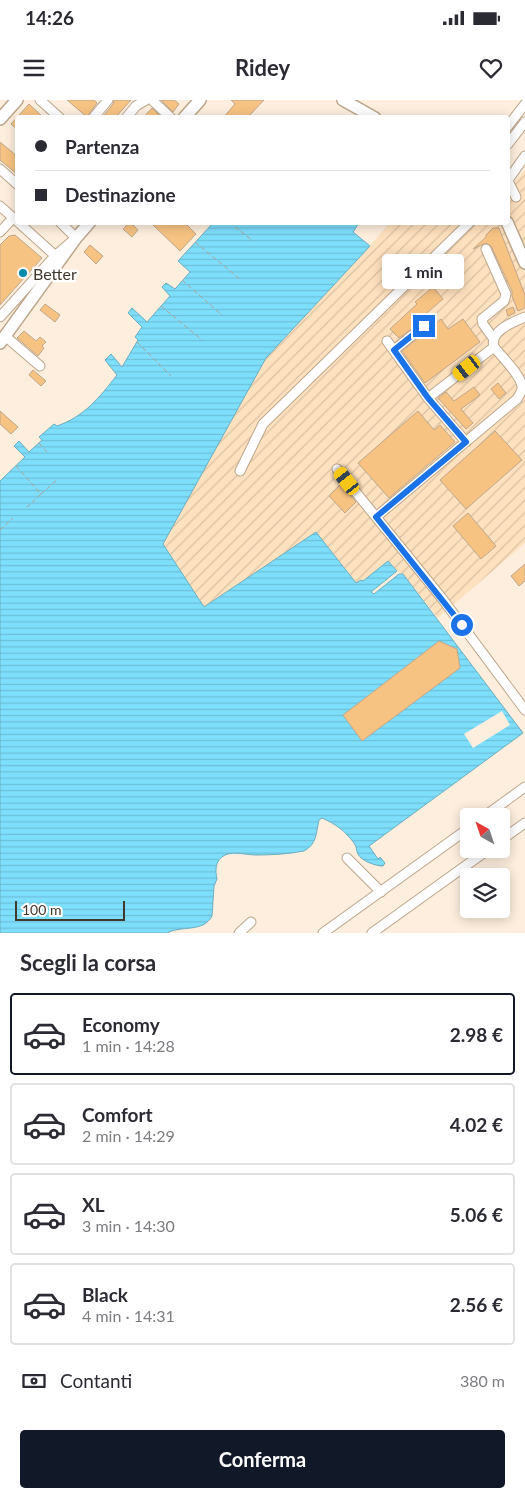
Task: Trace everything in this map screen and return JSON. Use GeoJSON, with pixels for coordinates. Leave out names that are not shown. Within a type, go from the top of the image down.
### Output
{"type":"FeatureCollection","features":[{"type":"Feature","properties":{"kind":"main road"},"geometry":{"type":"LineString","coordinates":[[0,119],[17,100]]}},
{"type":"Feature","properties":{"kind":"main road"},"geometry":{"type":"LineString","coordinates":[[343,100],[370,115]]}},
{"type":"Feature","properties":{"kind":"main road"},"geometry":{"type":"LineString","coordinates":[[186,115],[197,101]]}},
{"type":"Feature","properties":{"kind":"main road"},"geometry":{"type":"LineString","coordinates":[[2,340],[55,261],[87,225]]}},
{"type":"Feature","properties":{"kind":"main road"},"geometry":{"type":"LineString","coordinates":[[508,225],[525,263]]}},
{"type":"Feature","properties":{"kind":"street"},"geometry":{"type":"LineString","coordinates":[[40,100],[57,115]]}},
{"type":"Feature","properties":{"kind":"street"},"geometry":{"type":"LineString","coordinates":[[96,115],[108,100]]}},
{"type":"Feature","properties":{"kind":"street"},"geometry":{"type":"LineString","coordinates":[[128,115],[136,106],[146,100]]}},
{"type":"Feature","properties":{"kind":"street"},"geometry":{"type":"LineString","coordinates":[[152,100],[168,115]]}},
{"type":"Feature","properties":{"kind":"street"},"geometry":{"type":"LineString","coordinates":[[510,123],[525,104]]}},
{"type":"Feature","properties":{"kind":"street"},"geometry":{"type":"LineString","coordinates":[[510,142],[525,123]]}},
{"type":"Feature","properties":{"kind":"street"},"geometry":{"type":"LineString","coordinates":[[510,177],[525,156]]}},
{"type":"Feature","properties":{"kind":"street"},"geometry":{"type":"LineString","coordinates":[[0,169],[15,182]]}},
{"type":"Feature","properties":{"kind":"street"},"geometry":{"type":"LineString","coordinates":[[510,184],[516,197]]}},
{"type":"Feature","properties":{"kind":"street"},"geometry":{"type":"LineString","coordinates":[[0,206],[14,221],[0,232]]}},
{"type":"Feature","properties":{"kind":"street"},"geometry":{"type":"LineString","coordinates":[[0,317],[55,261],[18,225]]}},
{"type":"Feature","properties":{"kind":"street"},"geometry":{"type":"LineString","coordinates":[[64,225],[78,236]]}},
{"type":"Feature","properties":{"kind":"street"},"geometry":{"type":"LineString","coordinates":[[240,470],[263,424],[470,225]]}},
{"type":"Feature","properties":{"kind":"street"},"geometry":{"type":"LineString","coordinates":[[376,517],[517,399],[522,392],[523,386],[520,379],[483,324],[482,319],[504,301],[506,294],[486,249]]}},
{"type":"Feature","properties":{"kind":"street"},"geometry":{"type":"LineString","coordinates":[[428,398],[494,343],[496,334],[511,323],[525,317]]}},
{"type":"Feature","properties":{"kind":"street"},"geometry":{"type":"LineString","coordinates":[[394,350],[424,326]]}},
{"type":"Feature","properties":{"kind":"street"},"geometry":{"type":"LineString","coordinates":[[2,340],[40,366]]}},
{"type":"Feature","properties":{"kind":"street"},"geometry":{"type":"LineString","coordinates":[[387,341],[428,398],[466,442]]}},
{"type":"Feature","properties":{"kind":"street"},"geometry":{"type":"LineString","coordinates":[[337,469],[441,597],[525,710]]}},
{"type":"Feature","properties":{"kind":"street"},"geometry":{"type":"LineString","coordinates":[[496,808],[525,787]]}},
{"type":"Feature","properties":{"kind":"street"},"geometry":{"type":"LineString","coordinates":[[510,834],[525,823]]}},
{"type":"Feature","properties":{"kind":"street"},"geometry":{"type":"LineString","coordinates":[[323,933],[460,835]]}},
{"type":"Feature","properties":{"kind":"street"},"geometry":{"type":"LineString","coordinates":[[347,858],[381,892]]}},
{"type":"Feature","properties":{"kind":"street"},"geometry":{"type":"LineString","coordinates":[[372,933],[476,858]]}},
{"type":"Feature","properties":{"kind":"street"},"geometry":{"type":"LineString","coordinates":[[238,933],[251,922]]}},
{"type":"Feature","properties":{"kind":"path"},"geometry":{"type":"LineString","coordinates":[[233,225],[253,241]]}},
{"type":"Feature","properties":{"kind":"path"},"geometry":{"type":"LineString","coordinates":[[196,242],[241,280]]}},
{"type":"Feature","properties":{"kind":"path"},"geometry":{"type":"LineString","coordinates":[[182,280],[222,315]]}},
{"type":"Feature","properties":{"kind":"path"},"geometry":{"type":"LineString","coordinates":[[161,306],[202,340]]}},
{"type":"Feature","properties":{"kind":"path"},"geometry":{"type":"LineString","coordinates":[[137,342],[171,376]]}},
{"type":"Feature","properties":{"kind":"path"},"geometry":{"type":"LineString","coordinates":[[39,443],[47,452]]}},
{"type":"Feature","properties":{"kind":"path"},"geometry":{"type":"LineString","coordinates":[[16,466],[41,494]]}},
{"type":"Feature","properties":{"kind":"path"},"geometry":{"type":"LineString","coordinates":[[27,507],[58,479]]}},
{"type":"Feature","properties":{"kind":"path"},"geometry":{"type":"LineString","coordinates":[[0,530],[13,518]]}},
{"type":"Feature","properties":{"kind":"shaded area"},"geometry":{"type":"Polygon","coordinates":[[[525,169],[525,543],[438,618],[403,574],[397,571],[388,561],[363,582],[356,583],[316,532],[204,607],[163,543],[266,358],[388,225],[510,225],[511,187],[525,169]]]}},
{"type":"Feature","properties":{"kind":"water"},"geometry":{"type":"Polygon","coordinates":[[[211,225],[358,225],[353,232],[370,246],[266,358],[163,544],[204,607],[316,532],[356,583],[361,580],[363,581],[388,561],[397,571],[371,592],[374,594],[399,574],[403,574],[523,733],[369,846],[378,859],[380,857],[385,863],[383,866],[362,859],[358,854],[355,844],[347,835],[336,825],[322,818],[319,820],[314,842],[304,851],[268,855],[232,853],[222,857],[216,866],[217,879],[214,886],[212,916],[203,925],[198,927],[179,929],[167,933],[0,933],[0,481],[25,457],[14,446],[19,441],[29,452],[42,440],[39,437],[54,424],[57,426],[67,422],[84,412],[117,375],[105,360],[111,354],[122,367],[138,340],[135,337],[142,327],[128,313],[132,308],[147,322],[170,296],[162,287],[166,283],[175,289],[190,272],[178,261],[211,225]]]}},
{"type":"Feature","properties":{"kind":"pier"},"geometry":{"type":"Polygon","coordinates":[[[502,711],[510,725],[473,748],[464,734],[502,711]]]}},
{"type":"Feature","properties":{"kind":"building"},"geometry":{"type":"Polygon","coordinates":[[[67,100],[94,100],[97,103],[88,115],[85,115],[67,100]]]}},
{"type":"Feature","properties":{"kind":"building"},"geometry":{"type":"Polygon","coordinates":[[[114,100],[131,100],[118,115],[104,115],[114,100]]]}},
{"type":"Feature","properties":{"kind":"building"},"geometry":{"type":"Polygon","coordinates":[[[161,100],[174,100],[179,104],[173,112],[161,100]]]}},
{"type":"Feature","properties":{"kind":"building"},"geometry":{"type":"Polygon","coordinates":[[[231,100],[264,100],[250,115],[226,115],[235,104],[231,100]]]}},
{"type":"Feature","properties":{"kind":"building"},"geometry":{"type":"Polygon","coordinates":[[[29,104],[41,115],[19,115],[29,104]]]}},
{"type":"Feature","properties":{"kind":"building"},"geometry":{"type":"Polygon","coordinates":[[[152,108],[159,115],[146,115],[152,108]]]}},
{"type":"Feature","properties":{"kind":"building"},"geometry":{"type":"Polygon","coordinates":[[[15,120],[15,127],[11,124],[15,120]]]}},
{"type":"Feature","properties":{"kind":"building"},"geometry":{"type":"Polygon","coordinates":[[[0,142],[15,154],[15,172],[0,160],[0,142]]]}},
{"type":"Feature","properties":{"kind":"building"},"geometry":{"type":"Polygon","coordinates":[[[127,225],[133,225],[138,230],[132,237],[123,229],[127,225]]]}},
{"type":"Feature","properties":{"kind":"building"},"geometry":{"type":"Polygon","coordinates":[[[153,225],[187,225],[196,234],[180,251],[153,225]]]}},
{"type":"Feature","properties":{"kind":"building"},"geometry":{"type":"Polygon","coordinates":[[[493,228],[499,228],[525,295],[525,308],[518,311],[512,291],[491,246],[486,243],[473,249],[493,228]]]}},
{"type":"Feature","properties":{"kind":"building"},"geometry":{"type":"Polygon","coordinates":[[[15,235],[42,258],[0,305],[0,245],[9,236],[15,235]]]}},
{"type":"Feature","properties":{"kind":"building"},"geometry":{"type":"Polygon","coordinates":[[[90,245],[103,256],[96,264],[84,252],[90,245]]]}},
{"type":"Feature","properties":{"kind":"building"},"geometry":{"type":"Polygon","coordinates":[[[433,287],[443,299],[421,318],[423,320],[399,338],[390,329],[417,304],[415,302],[433,287]]]}},
{"type":"Feature","properties":{"kind":"building"},"geometry":{"type":"Polygon","coordinates":[[[45,304],[60,315],[55,322],[40,310],[45,304]]]}},
{"type":"Feature","properties":{"kind":"building"},"geometry":{"type":"Polygon","coordinates":[[[513,307],[515,313],[508,316],[506,310],[513,307]]]}},
{"type":"Feature","properties":{"kind":"building"},"geometry":{"type":"Polygon","coordinates":[[[441,319],[448,329],[463,319],[480,342],[425,383],[402,351],[441,319]]]}},
{"type":"Feature","properties":{"kind":"building"},"geometry":{"type":"Polygon","coordinates":[[[24,331],[36,341],[40,337],[46,342],[38,356],[17,338],[24,331]]]}},
{"type":"Feature","properties":{"kind":"building"},"geometry":{"type":"Polygon","coordinates":[[[33,370],[46,381],[41,386],[29,375],[33,370]]]}},
{"type":"Feature","properties":{"kind":"building"},"geometry":{"type":"Polygon","coordinates":[[[498,383],[506,393],[499,399],[491,389],[498,383]]]}},
{"type":"Feature","properties":{"kind":"building"},"geometry":{"type":"Polygon","coordinates":[[[474,387],[480,395],[461,409],[473,423],[466,429],[438,398],[446,392],[454,401],[474,387]]]}},
{"type":"Feature","properties":{"kind":"building"},"geometry":{"type":"Polygon","coordinates":[[[0,411],[18,427],[11,434],[0,424],[0,411]]]}},
{"type":"Feature","properties":{"kind":"building"},"geometry":{"type":"Polygon","coordinates":[[[418,411],[434,430],[440,425],[455,442],[389,498],[358,463],[418,411]]]}},
{"type":"Feature","properties":{"kind":"building"},"geometry":{"type":"Polygon","coordinates":[[[495,431],[522,460],[466,509],[440,480],[495,431]]]}},
{"type":"Feature","properties":{"kind":"building"},"geometry":{"type":"Polygon","coordinates":[[[341,484],[356,502],[345,513],[329,496],[341,484]]]}},
{"type":"Feature","properties":{"kind":"building"},"geometry":{"type":"Polygon","coordinates":[[[468,513],[496,546],[481,559],[453,526],[468,513]]]}},
{"type":"Feature","properties":{"kind":"building"},"geometry":{"type":"Polygon","coordinates":[[[525,564],[525,581],[519,586],[511,576],[525,564]]]}},
{"type":"Feature","properties":{"kind":"building"},"geometry":{"type":"Polygon","coordinates":[[[439,641],[457,649],[460,668],[362,741],[343,715],[439,641]]]}},
{"type":"Feature","properties":{"kind":"place","name":"Better"},"geometry":{"type":"Point","coordinates":[23,273]}},
{"type":"Feature","properties":{"kind":"route"},"geometry":{"type":"LineString","coordinates":[[424,326],[394,350],[428,398],[466,442],[376,517],[462,625]]}}]}
